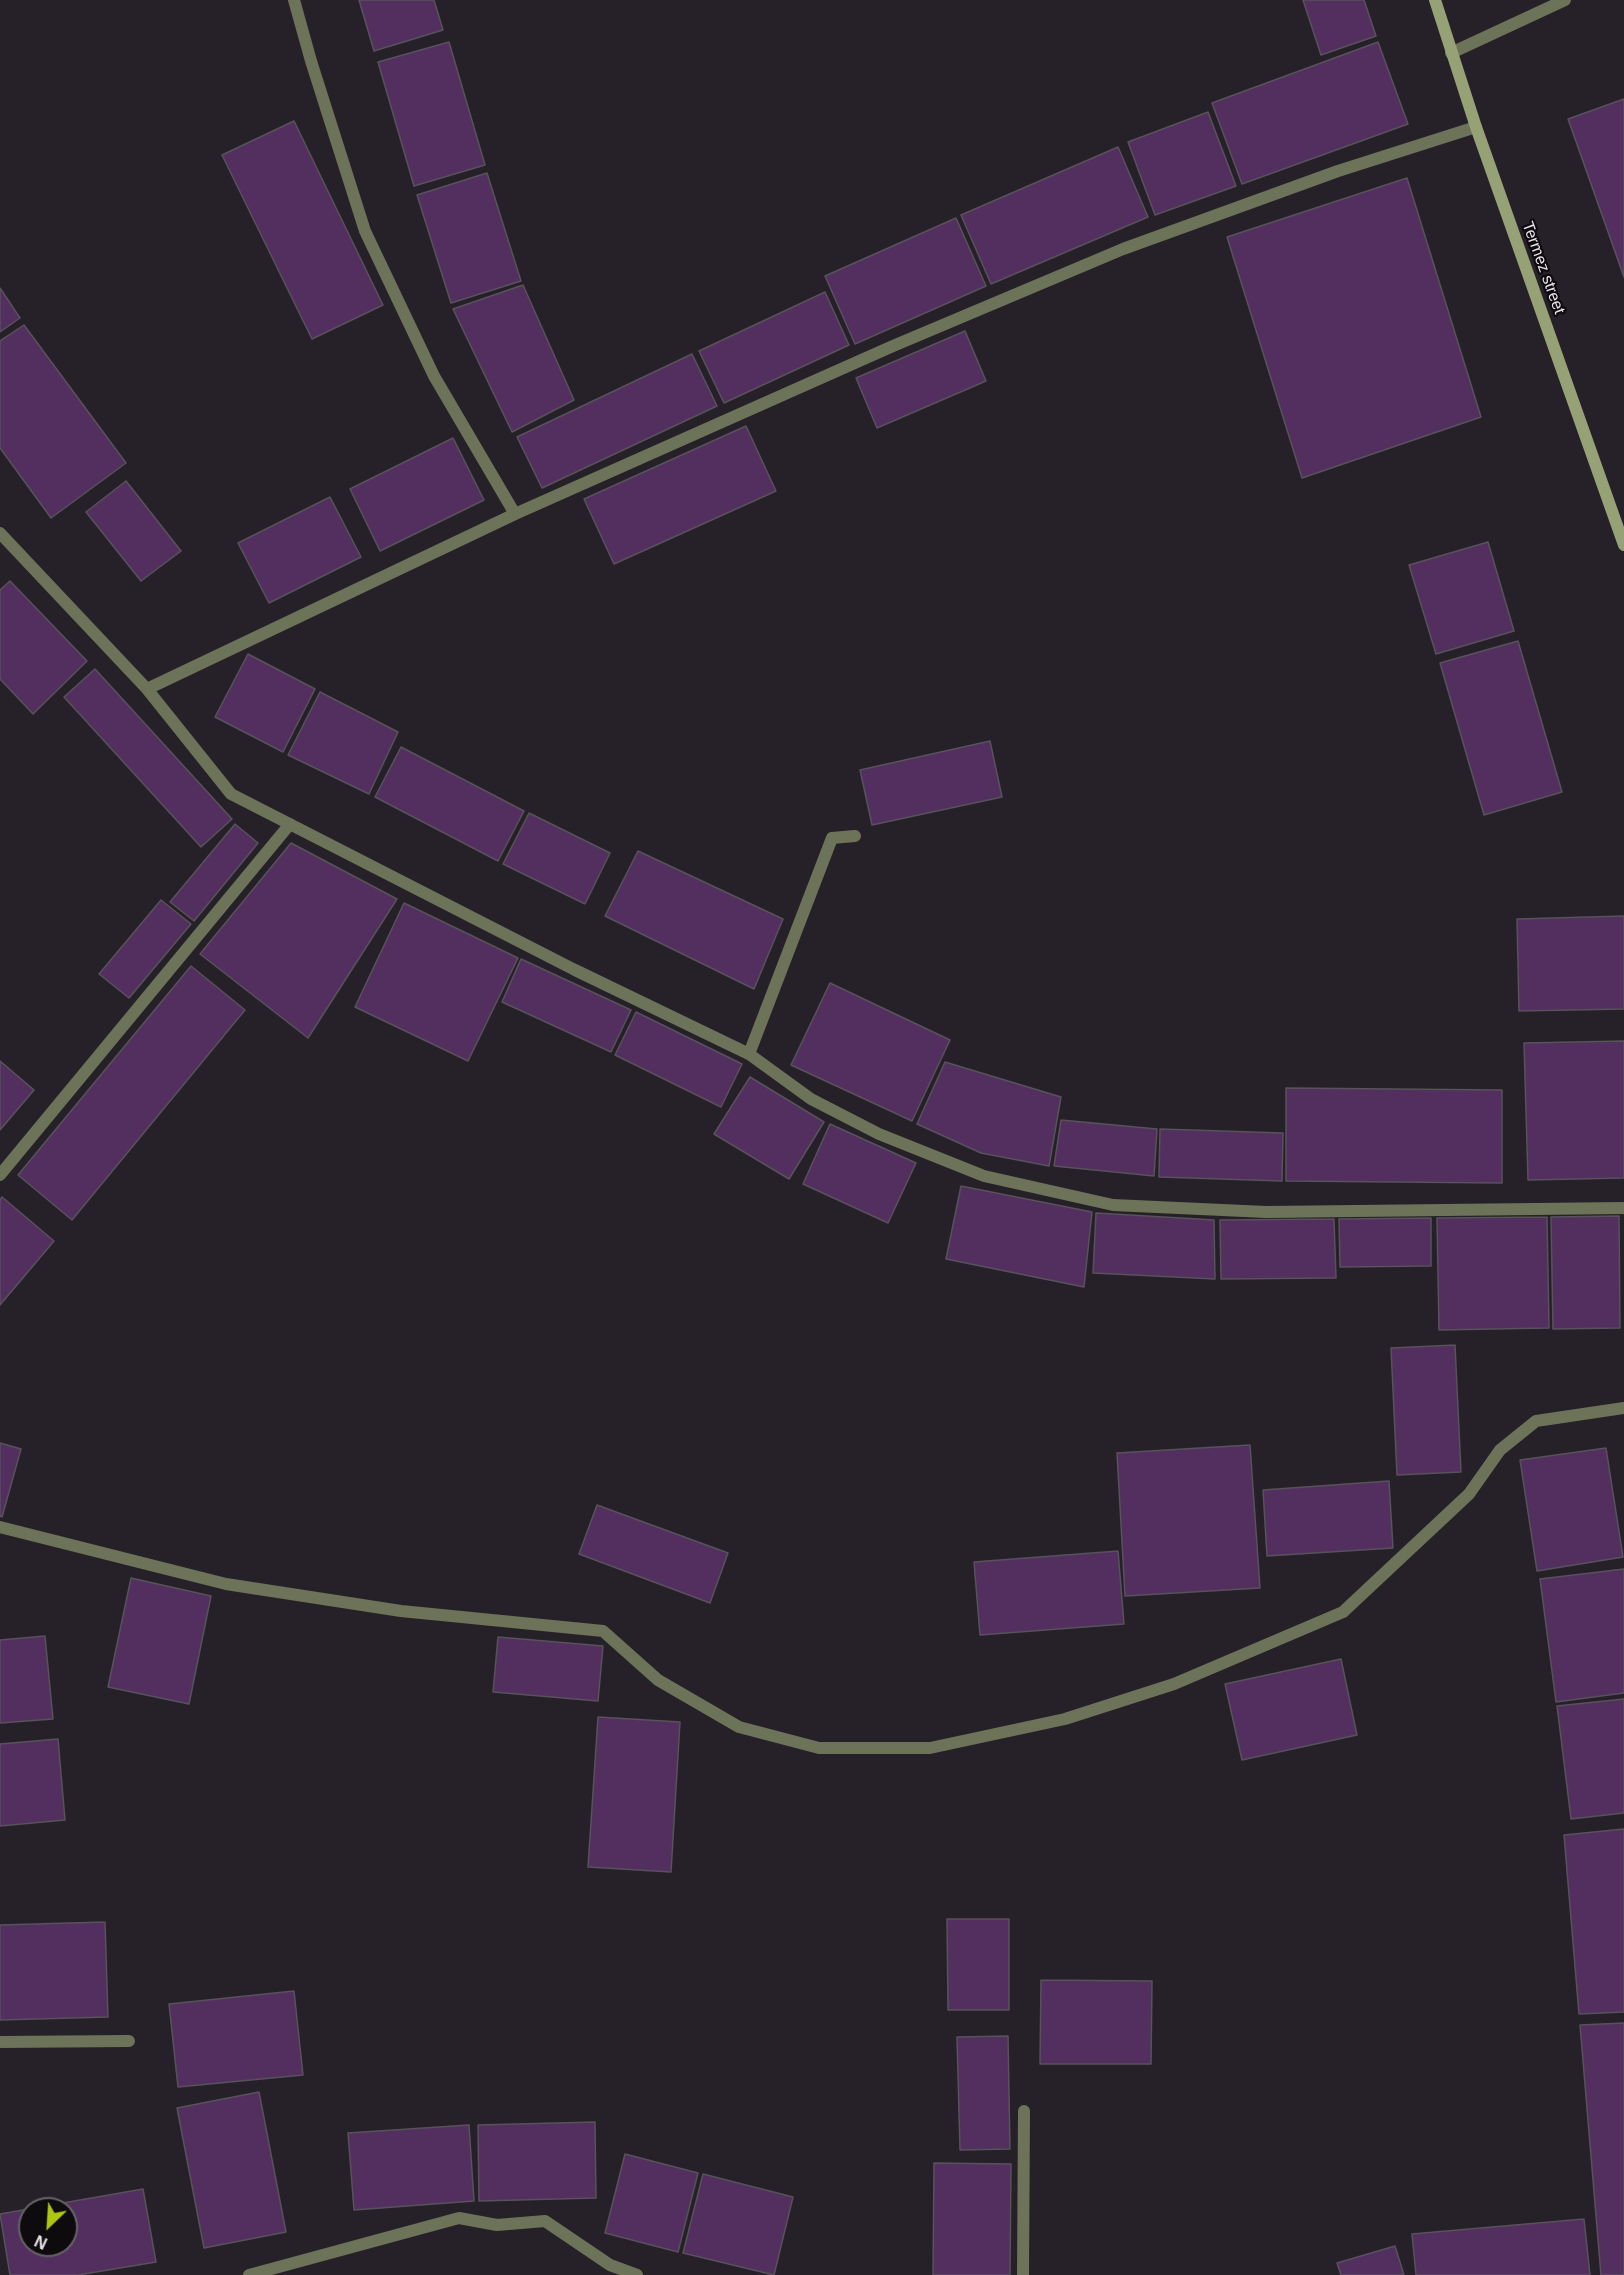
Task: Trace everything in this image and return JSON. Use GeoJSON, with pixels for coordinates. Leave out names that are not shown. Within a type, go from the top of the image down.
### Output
{"type":"FeatureCollection","features":[{"type":"Feature","properties":{"kind":"main road","name":"Termez street"},"geometry":{"type":"LineString","coordinates":[[1435,0],[1476,127],[1624,545]]}},
{"type":"Feature","properties":{"kind":"street"},"geometry":{"type":"LineString","coordinates":[[294,0],[365,231],[434,376],[515,514]]}},
{"type":"Feature","properties":{"kind":"street"},"geometry":{"type":"LineString","coordinates":[[1451,53],[1565,0]]}},
{"type":"Feature","properties":{"kind":"street"},"geometry":{"type":"LineString","coordinates":[[147,689],[515,514],[892,346],[1123,249],[1338,171],[1476,127]]}},
{"type":"Feature","properties":{"kind":"street"},"geometry":{"type":"LineString","coordinates":[[0,533],[147,689],[231,794],[575,970],[749,1054],[811,1099],[879,1134],[984,1176],[1113,1205],[1266,1212],[1624,1208]]}},
{"type":"Feature","properties":{"kind":"street"},"geometry":{"type":"LineString","coordinates":[[0,1175],[290,824]]}},
{"type":"Feature","properties":{"kind":"street"},"geometry":{"type":"LineString","coordinates":[[749,1054],[832,838],[855,836]]}},
{"type":"Feature","properties":{"kind":"street"},"geometry":{"type":"LineString","coordinates":[[0,1527],[226,1584],[401,1611],[603,1631],[658,1680],[739,1727],[819,1748],[930,1748],[1065,1719],[1174,1684],[1343,1612],[1469,1494],[1500,1450],[1536,1421],[1624,1408]]}},
{"type":"Feature","properties":{"kind":"street"},"geometry":{"type":"LineString","coordinates":[[0,2042],[129,2041]]}},
{"type":"Feature","properties":{"kind":"street"},"geometry":{"type":"LineString","coordinates":[[1023,2111],[1023,2275]]}},
{"type":"Feature","properties":{"kind":"street"},"geometry":{"type":"LineString","coordinates":[[249,2275],[459,2218],[497,2225],[545,2221],[610,2265],[637,2275]]}},
{"type":"Feature","properties":{"kind":"building"},"geometry":{"type":"Polygon","coordinates":[[[359,0],[434,0],[443,30],[374,51],[359,0]]]}},
{"type":"Feature","properties":{"kind":"building"},"geometry":{"type":"Polygon","coordinates":[[[1303,0],[1364,0],[1376,36],[1321,55],[1303,0]]]}},
{"type":"Feature","properties":{"kind":"building"},"geometry":{"type":"Polygon","coordinates":[[[449,42],[485,165],[414,186],[378,62],[449,42]]]}},
{"type":"Feature","properties":{"kind":"building"},"geometry":{"type":"Polygon","coordinates":[[[1378,42],[1408,124],[1242,184],[1212,103],[1378,42]]]}},
{"type":"Feature","properties":{"kind":"building"},"geometry":{"type":"Polygon","coordinates":[[[1624,99],[1624,277],[1568,119],[1624,99]]]}},
{"type":"Feature","properties":{"kind":"building"},"geometry":{"type":"Polygon","coordinates":[[[1208,112],[1236,186],[1155,215],[1128,142],[1208,112]]]}},
{"type":"Feature","properties":{"kind":"building"},"geometry":{"type":"Polygon","coordinates":[[[294,121],[383,305],[312,339],[222,155],[294,121]]]}},
{"type":"Feature","properties":{"kind":"building"},"geometry":{"type":"Polygon","coordinates":[[[1118,147],[1148,217],[991,284],[961,215],[1118,147]]]}},
{"type":"Feature","properties":{"kind":"building"},"geometry":{"type":"Polygon","coordinates":[[[487,173],[521,281],[451,303],[417,195],[487,173]]]}},
{"type":"Feature","properties":{"kind":"building"},"geometry":{"type":"Polygon","coordinates":[[[1407,178],[1481,417],[1302,478],[1227,237],[1407,178]]]}},
{"type":"Feature","properties":{"kind":"building"},"geometry":{"type":"Polygon","coordinates":[[[956,218],[986,286],[855,344],[825,276],[956,218]]]}},
{"type":"Feature","properties":{"kind":"building"},"geometry":{"type":"Polygon","coordinates":[[[523,285],[574,400],[512,432],[453,309],[523,285]]]}},
{"type":"Feature","properties":{"kind":"building"},"geometry":{"type":"Polygon","coordinates":[[[0,288],[20,318],[0,332],[0,288]]]}},
{"type":"Feature","properties":{"kind":"building"},"geometry":{"type":"Polygon","coordinates":[[[825,292],[849,345],[724,403],[699,351],[825,292]]]}},
{"type":"Feature","properties":{"kind":"building"},"geometry":{"type":"Polygon","coordinates":[[[24,325],[126,463],[51,518],[0,448],[0,341],[24,325]]]}},
{"type":"Feature","properties":{"kind":"building"},"geometry":{"type":"Polygon","coordinates":[[[965,331],[986,381],[877,428],[856,378],[965,331]]]}},
{"type":"Feature","properties":{"kind":"building"},"geometry":{"type":"Polygon","coordinates":[[[692,354],[717,406],[542,488],[517,437],[692,354]]]}},
{"type":"Feature","properties":{"kind":"building"},"geometry":{"type":"Polygon","coordinates":[[[746,426],[776,491],[614,564],[584,499],[746,426]]]}},
{"type":"Feature","properties":{"kind":"building"},"geometry":{"type":"Polygon","coordinates":[[[453,438],[484,500],[380,551],[350,489],[453,438]]]}},
{"type":"Feature","properties":{"kind":"building"},"geometry":{"type":"Polygon","coordinates":[[[126,481],[181,551],[141,581],[86,512],[126,481]]]}},
{"type":"Feature","properties":{"kind":"building"},"geometry":{"type":"Polygon","coordinates":[[[330,497],[361,557],[269,603],[238,543],[330,497]]]}},
{"type":"Feature","properties":{"kind":"building"},"geometry":{"type":"Polygon","coordinates":[[[1488,542],[1514,631],[1436,654],[1409,565],[1488,542]]]}},
{"type":"Feature","properties":{"kind":"building"},"geometry":{"type":"Polygon","coordinates":[[[10,581],[87,661],[33,714],[0,679],[0,590],[10,581]]]}},
{"type":"Feature","properties":{"kind":"building"},"geometry":{"type":"Polygon","coordinates":[[[1518,641],[1562,792],[1484,815],[1440,663],[1518,641]]]}},
{"type":"Feature","properties":{"kind":"building"},"geometry":{"type":"Polygon","coordinates":[[[248,654],[315,689],[283,752],[215,717],[248,654]]]}},
{"type":"Feature","properties":{"kind":"building"},"geometry":{"type":"Polygon","coordinates":[[[95,669],[232,819],[201,847],[64,697],[95,669]]]}},
{"type":"Feature","properties":{"kind":"building"},"geometry":{"type":"Polygon","coordinates":[[[320,692],[398,732],[369,794],[288,755],[320,692]]]}},
{"type":"Feature","properties":{"kind":"building"},"geometry":{"type":"Polygon","coordinates":[[[990,741],[1002,797],[872,825],[860,770],[990,741]]]}},
{"type":"Feature","properties":{"kind":"building"},"geometry":{"type":"Polygon","coordinates":[[[401,747],[524,811],[498,861],[375,797],[401,747]]]}},
{"type":"Feature","properties":{"kind":"building"},"geometry":{"type":"Polygon","coordinates":[[[529,813],[610,853],[585,904],[503,864],[529,813]]]}},
{"type":"Feature","properties":{"kind":"building"},"geometry":{"type":"Polygon","coordinates":[[[235,824],[258,843],[194,921],[170,902],[235,824]]]}},
{"type":"Feature","properties":{"kind":"building"},"geometry":{"type":"Polygon","coordinates":[[[291,843],[397,899],[308,1038],[200,954],[291,843]]]}},
{"type":"Feature","properties":{"kind":"building"},"geometry":{"type":"Polygon","coordinates":[[[638,851],[783,919],[754,989],[605,916],[638,851]]]}},
{"type":"Feature","properties":{"kind":"building"},"geometry":{"type":"Polygon","coordinates":[[[161,900],[191,924],[129,998],[99,974],[161,900]]]}},
{"type":"Feature","properties":{"kind":"building"},"geometry":{"type":"Polygon","coordinates":[[[404,903],[518,958],[468,1061],[355,1007],[404,903]]]}},
{"type":"Feature","properties":{"kind":"building"},"geometry":{"type":"Polygon","coordinates":[[[1624,916],[1624,1009],[1519,1011],[1517,919],[1624,916]]]}},
{"type":"Feature","properties":{"kind":"building"},"geometry":{"type":"Polygon","coordinates":[[[521,959],[631,1010],[611,1052],[502,1002],[521,959]]]}},
{"type":"Feature","properties":{"kind":"building"},"geometry":{"type":"Polygon","coordinates":[[[191,966],[245,1010],[72,1220],[18,1175],[191,966]]]}},
{"type":"Feature","properties":{"kind":"building"},"geometry":{"type":"Polygon","coordinates":[[[830,983],[950,1040],[912,1121],[791,1065],[830,983]]]}},
{"type":"Feature","properties":{"kind":"building"},"geometry":{"type":"Polygon","coordinates":[[[636,1012],[742,1064],[721,1107],[615,1055],[636,1012]]]}},
{"type":"Feature","properties":{"kind":"building"},"geometry":{"type":"Polygon","coordinates":[[[1624,1041],[1624,1178],[1528,1180],[1524,1043],[1624,1041]]]}},
{"type":"Feature","properties":{"kind":"building"},"geometry":{"type":"Polygon","coordinates":[[[0,1061],[34,1090],[0,1130],[0,1061]]]}},
{"type":"Feature","properties":{"kind":"building"},"geometry":{"type":"Polygon","coordinates":[[[945,1062],[1061,1097],[1049,1166],[981,1153],[917,1124],[945,1062]]]}},
{"type":"Feature","properties":{"kind":"building"},"geometry":{"type":"Polygon","coordinates":[[[750,1077],[824,1122],[789,1179],[714,1134],[750,1077]]]}},
{"type":"Feature","properties":{"kind":"building"},"geometry":{"type":"Polygon","coordinates":[[[1286,1088],[1502,1090],[1502,1183],[1286,1181],[1286,1088]]]}},
{"type":"Feature","properties":{"kind":"building"},"geometry":{"type":"Polygon","coordinates":[[[1061,1120],[1157,1129],[1154,1176],[1054,1166],[1061,1120]]]}},
{"type":"Feature","properties":{"kind":"building"},"geometry":{"type":"Polygon","coordinates":[[[830,1124],[916,1163],[888,1223],[803,1184],[830,1124]]]}},
{"type":"Feature","properties":{"kind":"building"},"geometry":{"type":"Polygon","coordinates":[[[1160,1129],[1283,1133],[1282,1181],[1159,1177],[1160,1129]]]}},
{"type":"Feature","properties":{"kind":"building"},"geometry":{"type":"Polygon","coordinates":[[[961,1186],[1092,1212],[1084,1287],[946,1259],[961,1186]]]}},
{"type":"Feature","properties":{"kind":"building"},"geometry":{"type":"Polygon","coordinates":[[[2,1197],[54,1241],[0,1305],[0,1200],[2,1197]]]}},
{"type":"Feature","properties":{"kind":"building"},"geometry":{"type":"Polygon","coordinates":[[[1096,1213],[1214,1220],[1215,1279],[1093,1273],[1096,1213]]]}},
{"type":"Feature","properties":{"kind":"building"},"geometry":{"type":"Polygon","coordinates":[[[1619,1216],[1620,1328],[1553,1329],[1551,1217],[1619,1216]]]}},
{"type":"Feature","properties":{"kind":"building"},"geometry":{"type":"Polygon","coordinates":[[[1547,1217],[1549,1328],[1439,1330],[1437,1218],[1547,1217]]]}},
{"type":"Feature","properties":{"kind":"building"},"geometry":{"type":"Polygon","coordinates":[[[1431,1218],[1431,1266],[1340,1267],[1339,1219],[1431,1218]]]}},
{"type":"Feature","properties":{"kind":"building"},"geometry":{"type":"Polygon","coordinates":[[[1334,1219],[1336,1278],[1221,1279],[1220,1220],[1334,1219]]]}},
{"type":"Feature","properties":{"kind":"building"},"geometry":{"type":"Polygon","coordinates":[[[1455,1345],[1461,1472],[1397,1475],[1391,1348],[1455,1345]]]}},
{"type":"Feature","properties":{"kind":"building"},"geometry":{"type":"Polygon","coordinates":[[[0,1443],[21,1449],[2,1517],[0,1516],[0,1443]]]}},
{"type":"Feature","properties":{"kind":"building"},"geometry":{"type":"Polygon","coordinates":[[[1250,1445],[1260,1588],[1125,1596],[1117,1453],[1250,1445]]]}},
{"type":"Feature","properties":{"kind":"building"},"geometry":{"type":"Polygon","coordinates":[[[1606,1448],[1623,1557],[1537,1571],[1520,1460],[1606,1448]]]}},
{"type":"Feature","properties":{"kind":"building"},"geometry":{"type":"Polygon","coordinates":[[[1389,1481],[1393,1548],[1267,1556],[1263,1490],[1389,1481]]]}},
{"type":"Feature","properties":{"kind":"building"},"geometry":{"type":"Polygon","coordinates":[[[597,1505],[728,1553],[710,1603],[579,1554],[597,1505]]]}},
{"type":"Feature","properties":{"kind":"building"},"geometry":{"type":"Polygon","coordinates":[[[1118,1551],[1124,1624],[980,1635],[974,1562],[1118,1551]]]}},
{"type":"Feature","properties":{"kind":"building"},"geometry":{"type":"Polygon","coordinates":[[[1624,1569],[1624,1693],[1556,1702],[1540,1579],[1624,1569]]]}},
{"type":"Feature","properties":{"kind":"building"},"geometry":{"type":"Polygon","coordinates":[[[131,1578],[211,1596],[189,1704],[108,1687],[131,1578]]]}},
{"type":"Feature","properties":{"kind":"building"},"geometry":{"type":"Polygon","coordinates":[[[45,1636],[53,1719],[0,1723],[0,1640],[45,1636]]]}},
{"type":"Feature","properties":{"kind":"building"},"geometry":{"type":"Polygon","coordinates":[[[498,1637],[603,1646],[598,1701],[493,1692],[498,1637]]]}},
{"type":"Feature","properties":{"kind":"building"},"geometry":{"type":"Polygon","coordinates":[[[1341,1659],[1357,1735],[1242,1760],[1225,1684],[1341,1659]]]}},
{"type":"Feature","properties":{"kind":"building"},"geometry":{"type":"Polygon","coordinates":[[[1624,1699],[1624,1813],[1571,1819],[1557,1706],[1624,1699]]]}},
{"type":"Feature","properties":{"kind":"building"},"geometry":{"type":"Polygon","coordinates":[[[598,1717],[680,1722],[671,1872],[588,1867],[598,1717]]]}},
{"type":"Feature","properties":{"kind":"building"},"geometry":{"type":"Polygon","coordinates":[[[58,1739],[65,1820],[0,1826],[0,1744],[58,1739]]]}},
{"type":"Feature","properties":{"kind":"building"},"geometry":{"type":"Polygon","coordinates":[[[1624,1829],[1624,2012],[1579,2014],[1564,1835],[1624,1829]]]}},
{"type":"Feature","properties":{"kind":"building"},"geometry":{"type":"Polygon","coordinates":[[[947,1919],[1009,1919],[1009,2010],[948,2010],[947,1919]]]}},
{"type":"Feature","properties":{"kind":"building"},"geometry":{"type":"Polygon","coordinates":[[[105,1922],[108,2017],[0,2020],[0,1925],[105,1922]]]}},
{"type":"Feature","properties":{"kind":"building"},"geometry":{"type":"Polygon","coordinates":[[[1041,1980],[1152,1981],[1151,2064],[1040,2064],[1041,1980]]]}},
{"type":"Feature","properties":{"kind":"building"},"geometry":{"type":"Polygon","coordinates":[[[294,1991],[303,2075],[178,2087],[169,2004],[294,1991]]]}},
{"type":"Feature","properties":{"kind":"building"},"geometry":{"type":"Polygon","coordinates":[[[1624,2023],[1624,2275],[1601,2275],[1580,2025],[1624,2023]]]}},
{"type":"Feature","properties":{"kind":"building"},"geometry":{"type":"Polygon","coordinates":[[[1008,2036],[1010,2149],[960,2150],[957,2037],[1008,2036]]]}},
{"type":"Feature","properties":{"kind":"building"},"geometry":{"type":"Polygon","coordinates":[[[259,2092],[286,2232],[204,2248],[177,2108],[259,2092]]]}},
{"type":"Feature","properties":{"kind":"building"},"geometry":{"type":"Polygon","coordinates":[[[595,2122],[596,2198],[479,2201],[478,2125],[595,2122]]]}},
{"type":"Feature","properties":{"kind":"building"},"geometry":{"type":"Polygon","coordinates":[[[469,2125],[474,2201],[354,2210],[348,2133],[469,2125]]]}},
{"type":"Feature","properties":{"kind":"building"},"geometry":{"type":"Polygon","coordinates":[[[625,2154],[698,2173],[678,2252],[605,2233],[625,2154]]]}},
{"type":"Feature","properties":{"kind":"building"},"geometry":{"type":"Polygon","coordinates":[[[934,2163],[1011,2164],[1010,2275],[933,2275],[934,2163]]]}},
{"type":"Feature","properties":{"kind":"building"},"geometry":{"type":"Polygon","coordinates":[[[703,2174],[793,2197],[774,2275],[683,2253],[703,2174]]]}},
{"type":"Feature","properties":{"kind":"building"},"geometry":{"type":"Polygon","coordinates":[[[143,2189],[156,2262],[78,2275],[10,2275],[0,2214],[18,2211],[18,2257],[78,2257],[78,2200],[143,2189]]]}},
{"type":"Feature","properties":{"kind":"building"},"geometry":{"type":"Polygon","coordinates":[[[1584,2219],[1590,2275],[1416,2275],[1412,2234],[1584,2219]]]}},
{"type":"Feature","properties":{"kind":"building"},"geometry":{"type":"Polygon","coordinates":[[[1395,2246],[1404,2275],[1341,2275],[1337,2263],[1395,2246]]]}}]}
